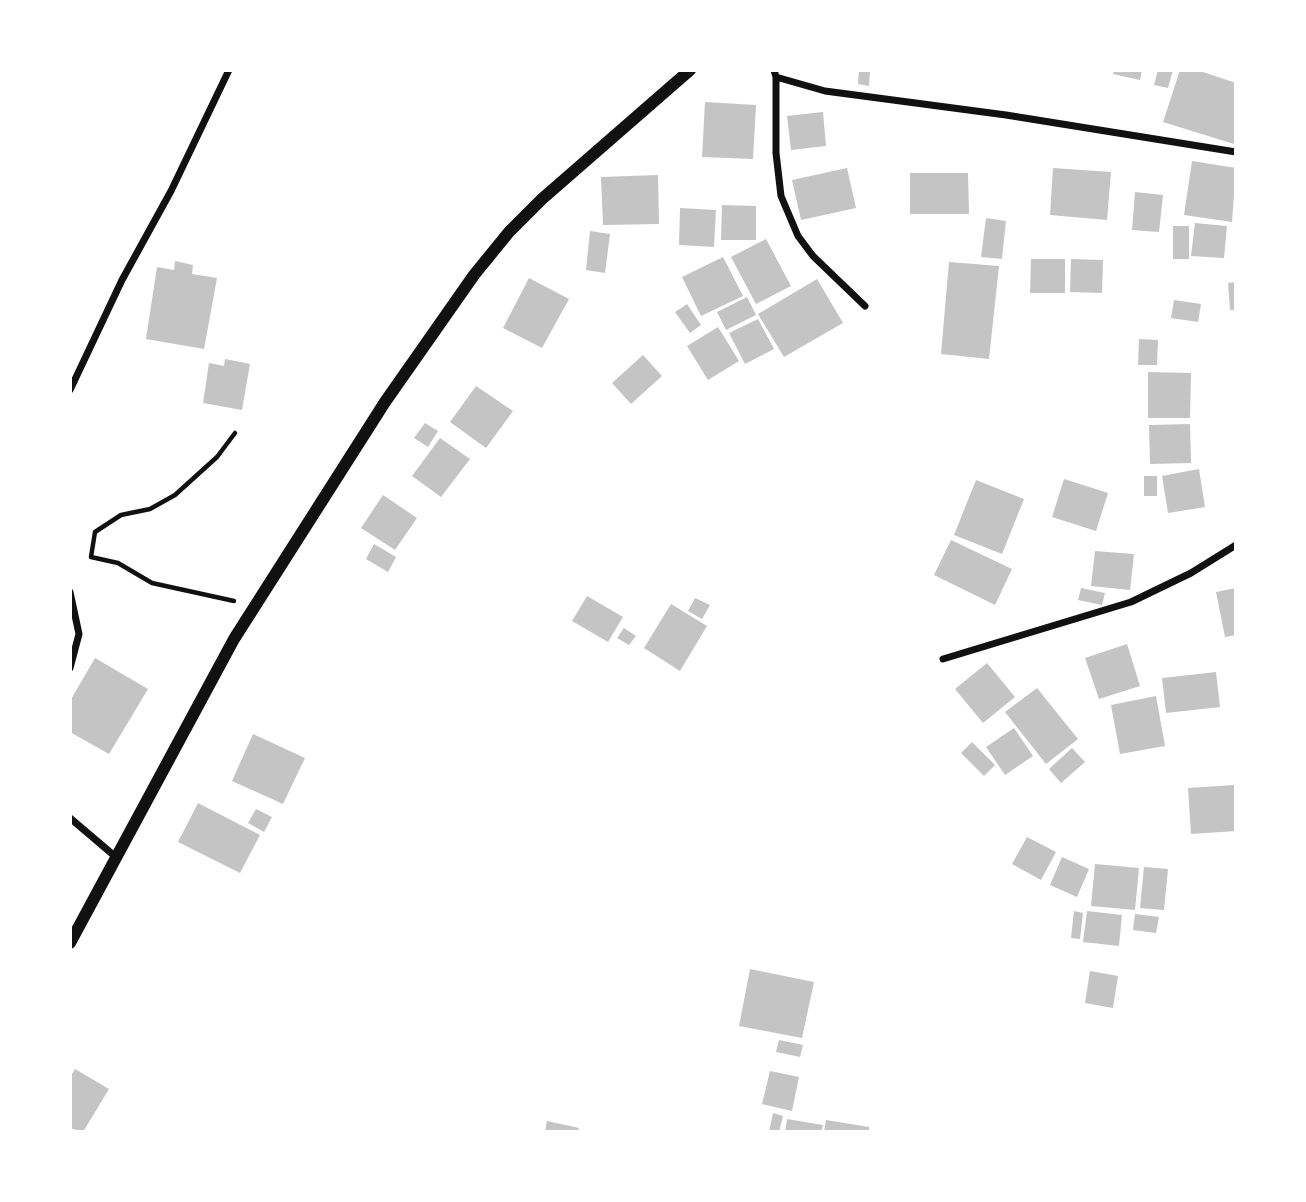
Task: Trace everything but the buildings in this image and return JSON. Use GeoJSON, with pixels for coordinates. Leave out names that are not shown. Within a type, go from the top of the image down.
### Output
{"type":"FeatureCollection","features":[{"type":"Feature","properties":{"kind":"street"},"geometry":{"type":"LineString","coordinates":[[70,390],[122,280],[171,191],[229,70]]}},
{"type":"Feature","properties":{"kind":"street"},"geometry":{"type":"LineString","coordinates":[[70,943],[234,639],[385,402],[474,275],[509,232],[690,70]]}},
{"type":"Feature","properties":{"kind":"street"},"geometry":{"type":"LineString","coordinates":[[865,306],[806,246],[781,196],[776,153],[775,73],[825,91],[1006,115],[1236,152]]}},
{"type":"Feature","properties":{"kind":"street"},"geometry":{"type":"LineString","coordinates":[[943,659],[1131,602],[1191,573],[1236,545]]}},
{"type":"Feature","properties":{"kind":"street"},"geometry":{"type":"LineString","coordinates":[[70,592],[79,634],[70,668]]}},
{"type":"Feature","properties":{"kind":"street"},"geometry":{"type":"LineString","coordinates":[[70,818],[118,858]]}},
{"type":"Feature","properties":{"kind":"path"},"geometry":{"type":"LineString","coordinates":[[235,433],[217,457],[175,495],[150,509],[121,515],[95,532],[91,557],[118,563],[152,583],[255,606]]}}]}
